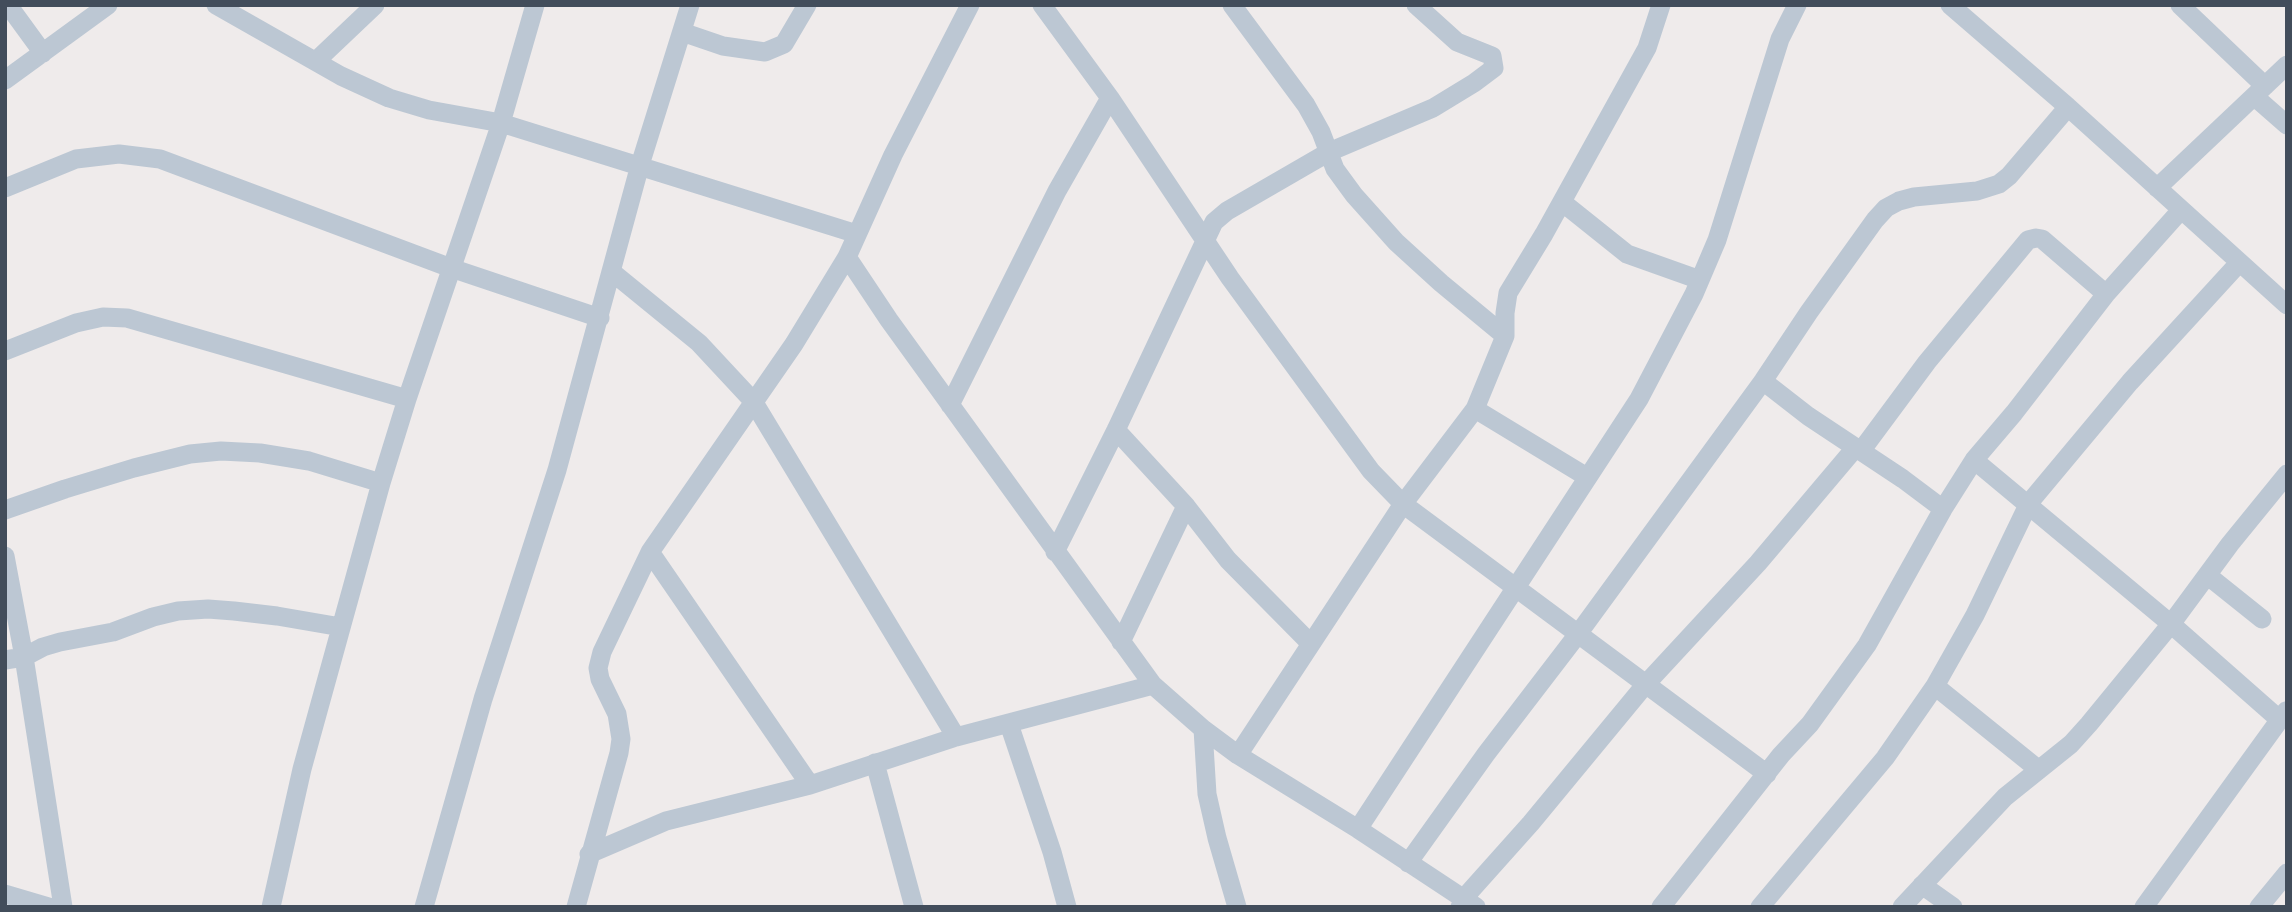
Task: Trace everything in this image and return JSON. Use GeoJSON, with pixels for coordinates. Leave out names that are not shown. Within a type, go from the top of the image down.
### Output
{"type":"FeatureCollection","features":[{"type":"Feature","properties":{"kind":"street"},"geometry":{"type":"LineString","coordinates":[[8,5],[43,53]]}},
{"type":"Feature","properties":{"kind":"street"},"geometry":{"type":"LineString","coordinates":[[5,80],[108,5]]}},
{"type":"Feature","properties":{"kind":"street"},"geometry":{"type":"LineString","coordinates":[[216,5],[341,76],[389,98],[429,110],[501,123],[857,234]]}},
{"type":"Feature","properties":{"kind":"street"},"geometry":{"type":"LineString","coordinates":[[316,61],[375,5]]}},
{"type":"Feature","properties":{"kind":"street"},"geometry":{"type":"LineString","coordinates":[[271,907],[302,769],[381,483],[501,123],[535,5]]}},
{"type":"Feature","properties":{"kind":"street"},"geometry":{"type":"LineString","coordinates":[[424,907],[483,699],[557,470],[640,165],[690,5]]}},
{"type":"Feature","properties":{"kind":"street"},"geometry":{"type":"LineString","coordinates":[[682,32],[723,46],[765,52],[784,44],[807,5]]}},
{"type":"Feature","properties":{"kind":"street"},"geometry":{"type":"LineString","coordinates":[[576,907],[621,739],[617,714],[600,679],[599,660],[650,552],[793,344],[847,257],[893,155],[970,5]]}},
{"type":"Feature","properties":{"kind":"street"},"geometry":{"type":"LineString","coordinates":[[1042,5],[1110,98],[1205,240],[1371,471],[1403,503],[1514,588],[1767,774]]}},
{"type":"Feature","properties":{"kind":"street"},"geometry":{"type":"LineString","coordinates":[[1232,5],[1306,105],[1321,132],[1335,169],[1354,195],[1396,242],[1505,335]]}},
{"type":"Feature","properties":{"kind":"street"},"geometry":{"type":"LineString","coordinates":[[1055,552],[1214,222],[1227,211],[1329,152],[1433,108],[1494,68],[1492,56],[1457,42],[1416,5]]}},
{"type":"Feature","properties":{"kind":"street"},"geometry":{"type":"LineString","coordinates":[[1238,755],[1403,503],[1475,409],[1505,335],[1504,313],[1508,293],[1647,48],[1661,5]]}},
{"type":"Feature","properties":{"kind":"street"},"geometry":{"type":"LineString","coordinates":[[1358,829],[1639,398],[1700,280],[1717,240],[1780,39],[1797,5]]}},
{"type":"Feature","properties":{"kind":"street"},"geometry":{"type":"LineString","coordinates":[[1950,5],[2068,107],[2287,305]]}},
{"type":"Feature","properties":{"kind":"street"},"geometry":{"type":"LineString","coordinates":[[2180,5],[2287,125]]}},
{"type":"Feature","properties":{"kind":"street"},"geometry":{"type":"LineString","coordinates":[[2157,188],[2287,65]]}},
{"type":"Feature","properties":{"kind":"street"},"geometry":{"type":"LineString","coordinates":[[950,405],[1056,191],[1110,98]]}},
{"type":"Feature","properties":{"kind":"street"},"geometry":{"type":"LineString","coordinates":[[1408,863],[1763,382],[1875,219],[1886,208],[1914,197],[1977,191],[1999,184],[2010,176],[2068,107]]}},
{"type":"Feature","properties":{"kind":"street"},"geometry":{"type":"LineString","coordinates":[[5,188],[76,159],[119,154],[160,159],[451,268],[600,318]]}},
{"type":"Feature","properties":{"kind":"street"},"geometry":{"type":"LineString","coordinates":[[1562,202],[1627,254],[1700,280]]}},
{"type":"Feature","properties":{"kind":"street"},"geometry":{"type":"LineString","coordinates":[[1661,907],[1781,755],[1810,724],[1867,645],[1942,509],[1974,460],[2106,294],[2180,210]]}},
{"type":"Feature","properties":{"kind":"street"},"geometry":{"type":"LineString","coordinates":[[847,257],[1055,552],[1153,685],[1203,729],[1238,755],[1358,829],[1467,904],[1645,685],[1859,449],[2028,240],[2036,237],[2042,239],[2106,294]]}},
{"type":"Feature","properties":{"kind":"street"},"geometry":{"type":"LineString","coordinates":[[1759,907],[1885,758],[1935,686],[1975,615],[2029,503],[2130,382],[2239,263]]}},
{"type":"Feature","properties":{"kind":"street"},"geometry":{"type":"LineString","coordinates":[[612,272],[699,343],[753,401],[957,737]]}},
{"type":"Feature","properties":{"kind":"street"},"geometry":{"type":"LineString","coordinates":[[5,351],[76,323],[103,317],[127,318],[407,399]]}},
{"type":"Feature","properties":{"kind":"street"},"geometry":{"type":"LineString","coordinates":[[1763,382],[1942,509]]}},
{"type":"Feature","properties":{"kind":"street"},"geometry":{"type":"LineString","coordinates":[[1475,409],[1587,477]]}},
{"type":"Feature","properties":{"kind":"street"},"geometry":{"type":"LineString","coordinates":[[1116,430],[1186,506],[1228,560],[1311,644]]}},
{"type":"Feature","properties":{"kind":"street"},"geometry":{"type":"LineString","coordinates":[[5,510],[134,468],[190,454],[221,451],[260,453],[309,461],[381,483]]}},
{"type":"Feature","properties":{"kind":"street"},"geometry":{"type":"LineString","coordinates":[[1974,460],[2283,715],[2144,907]]}},
{"type":"Feature","properties":{"kind":"street"},"geometry":{"type":"LineString","coordinates":[[1902,907],[2006,797],[2071,744],[2089,724],[2171,624],[2287,474]]}},
{"type":"Feature","properties":{"kind":"street"},"geometry":{"type":"LineString","coordinates":[[1121,642],[1186,506]]}},
{"type":"Feature","properties":{"kind":"street"},"geometry":{"type":"LineString","coordinates":[[650,552],[810,785]]}},
{"type":"Feature","properties":{"kind":"street"},"geometry":{"type":"LineString","coordinates":[[5,556],[15,659],[63,907]]}},
{"type":"Feature","properties":{"kind":"street"},"geometry":{"type":"LineString","coordinates":[[2207,575],[2262,620]]}},
{"type":"Feature","properties":{"kind":"street"},"geometry":{"type":"LineString","coordinates":[[15,659],[60,642],[113,632],[178,611],[234,611],[341,627]]}},
{"type":"Feature","properties":{"kind":"street"},"geometry":{"type":"LineString","coordinates":[[589,854],[666,821],[810,785],[957,737],[1153,685]]}},
{"type":"Feature","properties":{"kind":"street"},"geometry":{"type":"LineString","coordinates":[[1935,686],[2039,770]]}},
{"type":"Feature","properties":{"kind":"street"},"geometry":{"type":"LineString","coordinates":[[1009,724],[1052,852],[1067,907]]}},
{"type":"Feature","properties":{"kind":"street"},"geometry":{"type":"LineString","coordinates":[[1203,729],[1207,794],[1237,907]]}},
{"type":"Feature","properties":{"kind":"street"},"geometry":{"type":"LineString","coordinates":[[875,763],[910,906]]}},
{"type":"Feature","properties":{"kind":"street"},"geometry":{"type":"LineString","coordinates":[[2259,907],[2287,873]]}},
{"type":"Feature","properties":{"kind":"street"},"geometry":{"type":"LineString","coordinates":[[1922,885],[1952,907]]}},
{"type":"Feature","properties":{"kind":"street"},"geometry":{"type":"LineString","coordinates":[[5,894],[49,907]]}}]}
